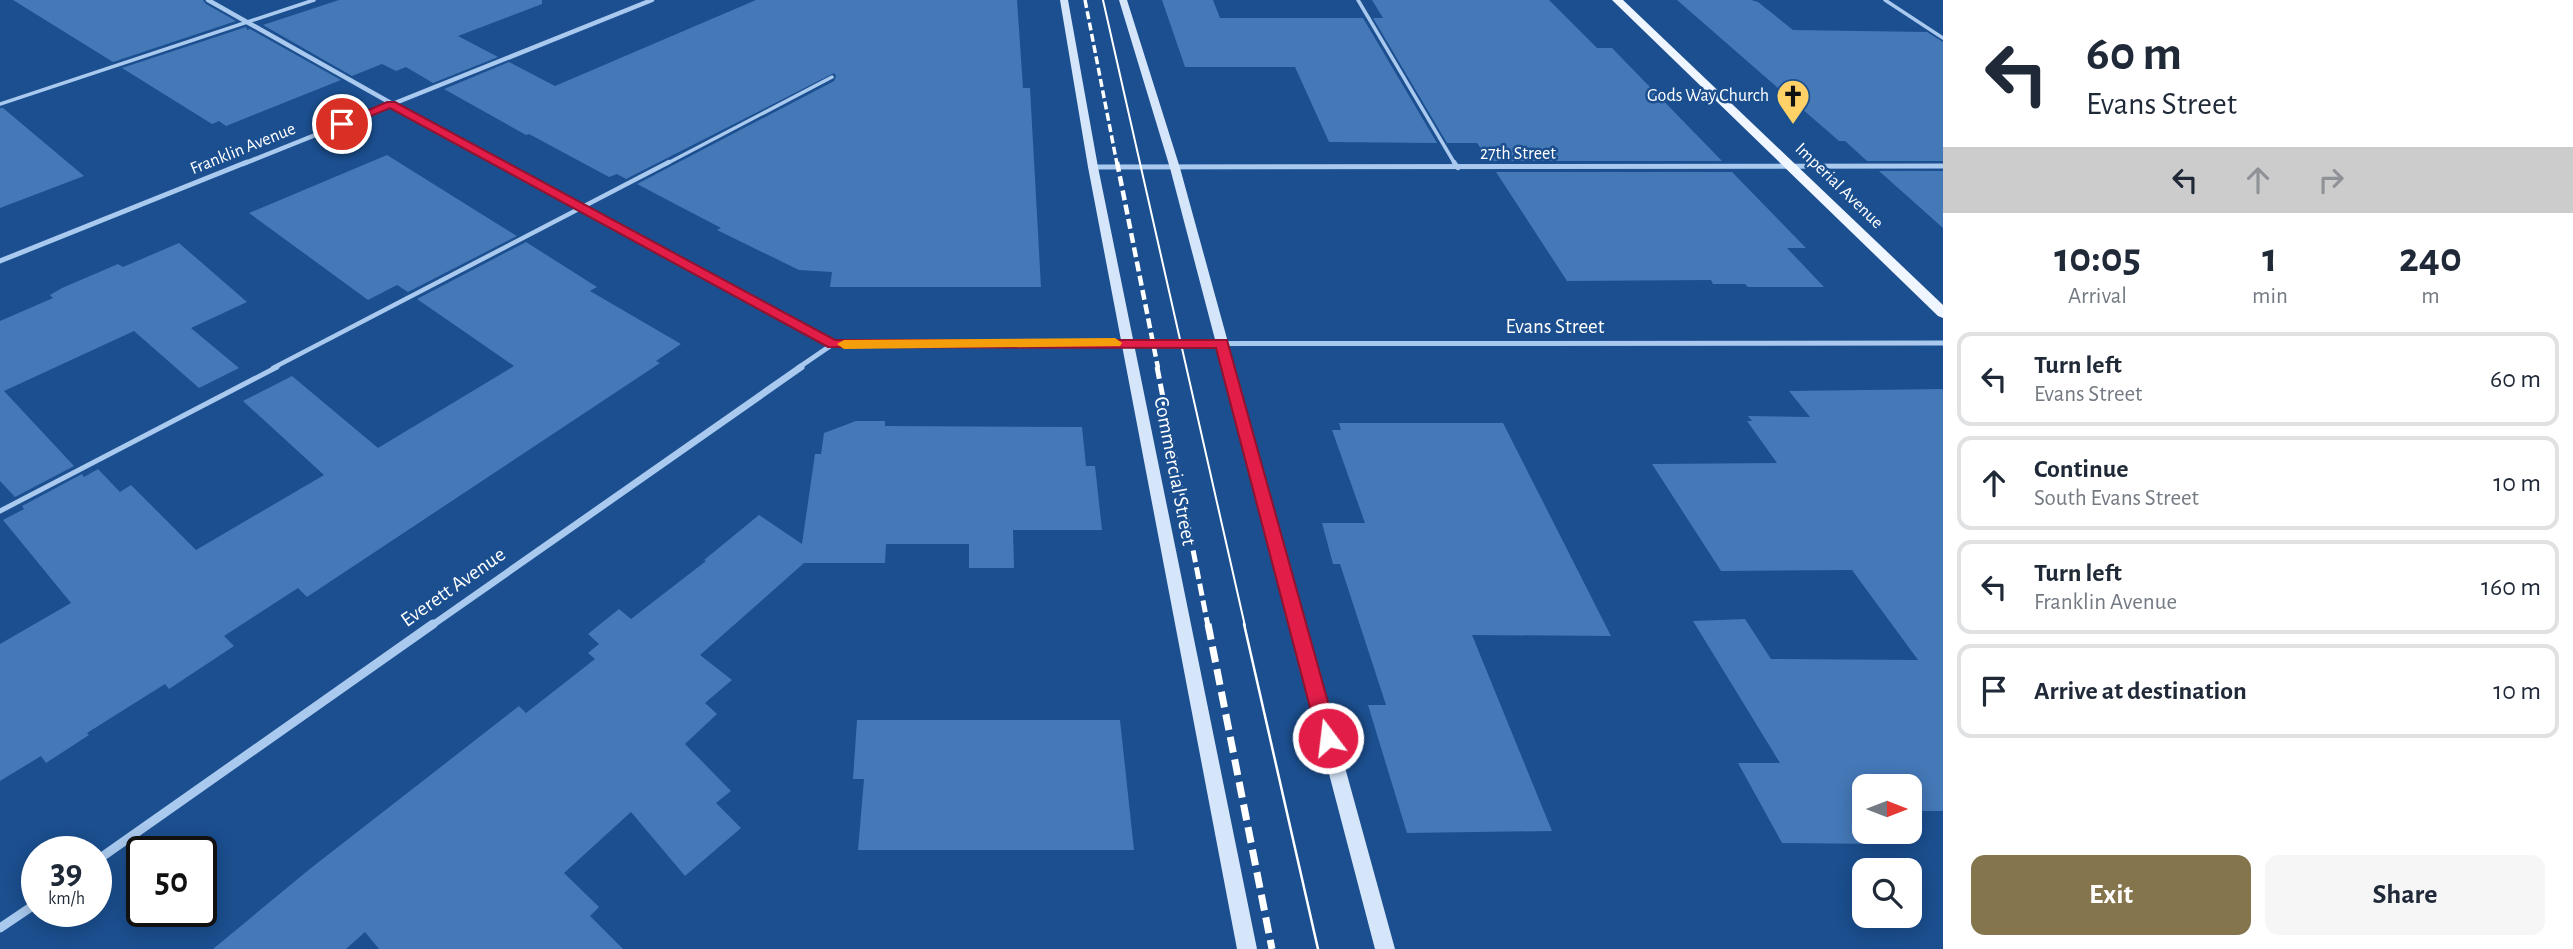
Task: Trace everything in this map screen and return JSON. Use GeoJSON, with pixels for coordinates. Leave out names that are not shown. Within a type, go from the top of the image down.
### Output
{"type":"FeatureCollection","features":[{"type":"Feature","properties":{"kind":"main road","name":"Commercial Street"},"geometry":{"type":"LineString","coordinates":[[1064,0],[1093,167],[1247,949]]}},
{"type":"Feature","properties":{"kind":"main road"},"geometry":{"type":"LineString","coordinates":[[1123,0],[1175,168],[1385,949]]}},
{"type":"Feature","properties":{"kind":"main road","name":"Imperial Avenue"},"geometry":{"type":"LineString","coordinates":[[1617,0],[1943,313]]}},
{"type":"Feature","properties":{"kind":"street"},"geometry":{"type":"LineString","coordinates":[[208,0],[391,104],[833,344]]}},
{"type":"Feature","properties":{"kind":"street","name":"Franklin Avenue"},"geometry":{"type":"LineString","coordinates":[[0,261],[652,0]]}},
{"type":"Feature","properties":{"kind":"street","name":"27th Street"},"geometry":{"type":"LineString","coordinates":[[1093,167],[1943,166]]}},
{"type":"Feature","properties":{"kind":"street","name":"Evans Street"},"geometry":{"type":"LineString","coordinates":[[833,344],[1943,343]]}},
{"type":"Feature","properties":{"kind":"street","name":"Everett Avenue"},"geometry":{"type":"LineString","coordinates":[[112,850],[833,344]]}},
{"type":"Feature","properties":{"kind":"street"},"geometry":{"type":"LineString","coordinates":[[0,928],[21,914]]}},
{"type":"Feature","properties":{"kind":"lane"},"geometry":{"type":"LineString","coordinates":[[0,104],[314,0]]}},
{"type":"Feature","properties":{"kind":"lane"},"geometry":{"type":"LineString","coordinates":[[1358,0],[1458,168]]}},
{"type":"Feature","properties":{"kind":"lane"},"geometry":{"type":"LineString","coordinates":[[1885,0],[1943,38]]}},
{"type":"Feature","properties":{"kind":"lane"},"geometry":{"type":"LineString","coordinates":[[0,511],[832,77]]}},
{"type":"Feature","properties":{"kind":"building"},"geometry":{"type":"Polygon","coordinates":[[[13,0],[203,0],[236,21],[113,62],[13,0]]]}},
{"type":"Feature","properties":{"kind":"building"},"geometry":{"type":"Polygon","coordinates":[[[339,0],[542,0],[542,4],[458,36],[498,57],[433,83],[406,67],[396,71],[382,64],[352,76],[263,25],[339,0]]]}},
{"type":"Feature","properties":{"kind":"building"},"geometry":{"type":"Polygon","coordinates":[[[756,0],[1017,0],[1023,88],[1030,88],[1041,287],[830,287],[832,272],[799,270],[717,230],[721,228],[637,184],[834,81],[834,73],[626,179],[617,174],[609,177],[444,89],[509,62],[555,86],[756,0]]]}},
{"type":"Feature","properties":{"kind":"building"},"geometry":{"type":"Polygon","coordinates":[[[1162,0],[1213,0],[1220,18],[1363,18],[1437,143],[1329,142],[1295,67],[1185,67],[1162,0]]]}},
{"type":"Feature","properties":{"kind":"building"},"geometry":{"type":"Polygon","coordinates":[[[1372,0],[1549,0],[1597,48],[1612,48],[1722,161],[1489,161],[1477,143],[1447,143],[1373,18],[1383,18],[1372,0]]]}},
{"type":"Feature","properties":{"kind":"building"},"geometry":{"type":"Polygon","coordinates":[[[1677,0],[1751,0],[1758,2],[1793,30],[1927,32],[1943,42],[1943,161],[1867,161],[1845,141],[1839,141],[1677,0]]]}},
{"type":"Feature","properties":{"kind":"building"},"geometry":{"type":"Polygon","coordinates":[[[246,27],[247,30],[250,29],[341,80],[226,126],[219,121],[212,124],[122,68],[246,27]]]}},
{"type":"Feature","properties":{"kind":"building"},"geometry":{"type":"Polygon","coordinates":[[[0,108],[3,108],[84,176],[0,208],[0,108]]]}},
{"type":"Feature","properties":{"kind":"building"},"geometry":{"type":"Polygon","coordinates":[[[387,155],[517,236],[408,292],[397,285],[368,300],[249,213],[387,155]]]}},
{"type":"Feature","properties":{"kind":"building"},"geometry":{"type":"Polygon","coordinates":[[[1879,171],[1943,171],[1943,228],[1879,171]]]}},
{"type":"Feature","properties":{"kind":"building"},"geometry":{"type":"Polygon","coordinates":[[[1496,172],[1732,172],[1806,248],[1787,248],[1824,287],[1748,287],[1745,284],[1713,284],[1711,280],[1567,281],[1496,172]]]}},
{"type":"Feature","properties":{"kind":"building"},"geometry":{"type":"Polygon","coordinates":[[[526,242],[597,287],[590,291],[681,344],[656,361],[660,363],[307,597],[298,588],[224,636],[234,646],[169,689],[165,684],[87,733],[89,735],[46,763],[41,756],[0,781],[0,644],[71,603],[3,520],[24,509],[22,506],[82,474],[84,477],[98,469],[120,492],[131,485],[196,550],[324,475],[243,401],[292,376],[378,448],[514,366],[417,299],[526,242]]]}},
{"type":"Feature","properties":{"kind":"building"},"geometry":{"type":"Polygon","coordinates":[[[179,243],[247,302],[191,328],[239,368],[199,388],[134,331],[4,391],[74,466],[15,497],[0,481],[0,321],[53,298],[50,295],[62,288],[118,264],[123,267],[179,243]]]}},
{"type":"Feature","properties":{"kind":"building"},"geometry":{"type":"Polygon","coordinates":[[[1943,389],[1943,811],[1922,811],[1922,774],[1852,774],[1852,844],[1782,843],[1738,763],[1780,763],[1693,621],[1745,619],[1771,659],[1918,660],[1852,570],[1721,571],[1652,464],[1777,463],[1747,421],[1752,421],[1748,416],[1810,417],[1789,391],[1943,389]]]}},
{"type":"Feature","properties":{"kind":"building"},"geometry":{"type":"Polygon","coordinates":[[[856,421],[885,421],[885,426],[1082,427],[1086,466],[1095,466],[1102,530],[1013,530],[1014,568],[969,568],[969,544],[886,544],[885,563],[804,563],[700,655],[732,680],[705,703],[717,714],[685,744],[731,791],[716,803],[741,828],[685,876],[631,812],[564,873],[599,907],[590,916],[623,949],[379,949],[365,932],[346,949],[213,949],[311,868],[519,706],[526,713],[595,659],[588,653],[599,644],[588,634],[619,609],[631,619],[706,561],[704,560],[759,515],[802,544],[815,454],[821,454],[824,433],[856,421]]]}},
{"type":"Feature","properties":{"kind":"building"},"geometry":{"type":"Polygon","coordinates":[[[1339,423],[1503,423],[1611,636],[1472,635],[1552,831],[1407,833],[1368,705],[1386,705],[1340,564],[1333,564],[1322,523],[1365,523],[1332,430],[1341,430],[1339,423]]]}},
{"type":"Feature","properties":{"kind":"building"},"geometry":{"type":"Polygon","coordinates":[[[857,720],[1120,720],[1134,850],[858,850],[864,779],[853,779],[857,720]]]}},
{"type":"Feature","properties":{"kind":"tram line"},"geometry":{"type":"LineString","coordinates":[[1103,0],[1245,626]]}},
{"type":"Feature","properties":{"kind":"tram line"},"geometry":{"type":"LineString","coordinates":[[1244,624],[1318,949]]}},
{"type":"Feature","properties":{"kind":"railway"},"geometry":{"type":"LineString","coordinates":[[1085,0],[1117,164]]}},
{"type":"Feature","properties":{"kind":"railway"},"geometry":{"type":"LineString","coordinates":[[1117,162],[1158,368]]}},
{"type":"Feature","properties":{"kind":"railway"},"geometry":{"type":"LineString","coordinates":[[1157,367],[1208,626]]}},
{"type":"Feature","properties":{"kind":"railway"},"geometry":{"type":"LineString","coordinates":[[1208,624],[1272,949]]}},
{"type":"Feature","properties":{"kind":"slow traffic"},"geometry":{"type":"LineString","coordinates":[[844,344],[1115,343]]}},
{"type":"Feature","properties":{"kind":"place","name":"Gods Way Church"},"geometry":{"type":"Point","coordinates":[1793,126]}},
{"type":"Feature","properties":{"kind":"route"},"geometry":{"type":"LineString","coordinates":[[342,124],[391,104],[833,344],[1222,343],[1328,738]]}}]}
